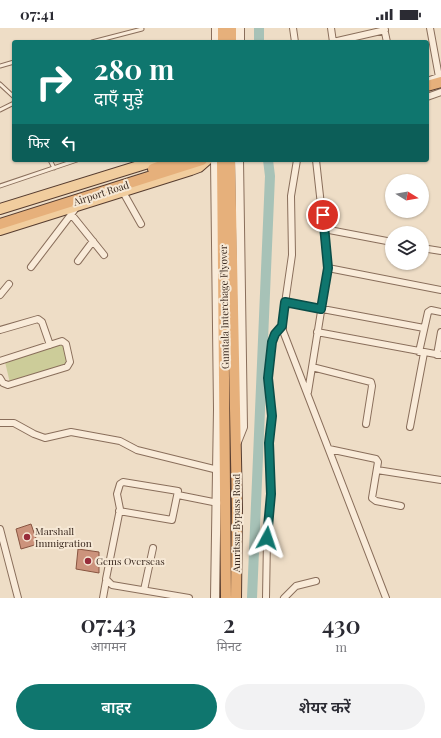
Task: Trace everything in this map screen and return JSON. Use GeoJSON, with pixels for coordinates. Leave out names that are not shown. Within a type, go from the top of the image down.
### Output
{"type":"FeatureCollection","features":[{"type":"Feature","properties":{"kind":"highway"},"geometry":{"type":"LineString","coordinates":[[223,28],[223,40]]}},
{"type":"Feature","properties":{"kind":"highway"},"geometry":{"type":"LineString","coordinates":[[231,40],[232,28]]}},
{"type":"Feature","properties":{"kind":"highway"},"geometry":{"type":"LineString","coordinates":[[429,85],[440,79]]}},
{"type":"Feature","properties":{"kind":"highway"},"geometry":{"type":"LineString","coordinates":[[429,93],[441,93]]}},
{"type":"Feature","properties":{"kind":"highway","name":"Airport Road"},"geometry":{"type":"LineString","coordinates":[[0,216],[137,175],[172,162]]}},
{"type":"Feature","properties":{"kind":"highway","name":"Airport Road"},"geometry":{"type":"LineString","coordinates":[[0,224],[196,162]]}},
{"type":"Feature","properties":{"kind":"highway","name":"Gumtala Interchage Flyover"},"geometry":{"type":"LineString","coordinates":[[221,454],[225,432],[222,162]]}},
{"type":"Feature","properties":{"kind":"highway","name":"Gumtala Interchage Flyover"},"geometry":{"type":"LineString","coordinates":[[230,162],[235,447]]}},
{"type":"Feature","properties":{"kind":"highway","name":"Amritsar Bypass Road"},"geometry":{"type":"LineString","coordinates":[[235,447],[236,598]]}},
{"type":"Feature","properties":{"kind":"highway","name":"Amritsar Bypass Road"},"geometry":{"type":"LineString","coordinates":[[221,454],[226,598]]}},
{"type":"Feature","properties":{"kind":"main road"},"geometry":{"type":"LineString","coordinates":[[0,209],[152,162]]}},
{"type":"Feature","properties":{"kind":"main road"},"geometry":{"type":"LineString","coordinates":[[0,230],[74,211],[122,192],[191,170],[199,167],[205,162]]}},
{"type":"Feature","properties":{"kind":"street"},"geometry":{"type":"LineString","coordinates":[[216,28],[216,40]]}},
{"type":"Feature","properties":{"kind":"street"},"geometry":{"type":"LineString","coordinates":[[240,28],[240,40]]}},
{"type":"Feature","properties":{"kind":"street"},"geometry":{"type":"LineString","coordinates":[[293,28],[295,40]]}},
{"type":"Feature","properties":{"kind":"street"},"geometry":{"type":"LineString","coordinates":[[331,28],[333,40]]}},
{"type":"Feature","properties":{"kind":"street"},"geometry":{"type":"LineString","coordinates":[[429,81],[440,79],[430,28]]}},
{"type":"Feature","properties":{"kind":"street"},"geometry":{"type":"LineString","coordinates":[[341,40],[384,29],[387,40]]}},
{"type":"Feature","properties":{"kind":"street"},"geometry":{"type":"LineString","coordinates":[[429,96],[441,93]]}},
{"type":"Feature","properties":{"kind":"street"},"geometry":{"type":"LineString","coordinates":[[215,162],[221,454],[218,470],[216,598]]}},
{"type":"Feature","properties":{"kind":"street"},"geometry":{"type":"LineString","coordinates":[[235,447],[243,427],[240,162]]}},
{"type":"Feature","properties":{"kind":"street"},"geometry":{"type":"LineString","coordinates":[[297,162],[291,196],[292,255],[282,326],[284,336],[308,394],[386,598]]}},
{"type":"Feature","properties":{"kind":"street"},"geometry":{"type":"LineString","coordinates":[[308,394],[328,268],[316,162]]}},
{"type":"Feature","properties":{"kind":"street"},"geometry":{"type":"LineString","coordinates":[[122,192],[141,224]]}},
{"type":"Feature","properties":{"kind":"street"},"geometry":{"type":"LineString","coordinates":[[31,267],[74,211],[93,241],[104,255]]}},
{"type":"Feature","properties":{"kind":"street"},"geometry":{"type":"LineString","coordinates":[[324,229],[385,241]]}},
{"type":"Feature","properties":{"kind":"street"},"geometry":{"type":"LineString","coordinates":[[78,261],[93,241]]}},
{"type":"Feature","properties":{"kind":"street"},"geometry":{"type":"LineString","coordinates":[[429,249],[441,251]]}},
{"type":"Feature","properties":{"kind":"street"},"geometry":{"type":"LineString","coordinates":[[328,268],[441,290]]}},
{"type":"Feature","properties":{"kind":"street"},"geometry":{"type":"LineString","coordinates":[[0,295],[9,284]]}},
{"type":"Feature","properties":{"kind":"street"},"geometry":{"type":"LineString","coordinates":[[285,302],[424,328]]}},
{"type":"Feature","properties":{"kind":"street"},"geometry":{"type":"LineString","coordinates":[[410,428],[424,328],[429,311],[441,312]]}},
{"type":"Feature","properties":{"kind":"street"},"geometry":{"type":"LineString","coordinates":[[0,330],[38,319],[42,322],[50,345]]}},
{"type":"Feature","properties":{"kind":"street"},"geometry":{"type":"LineString","coordinates":[[266,598],[267,538],[271,494],[269,443],[272,416],[268,378],[272,342],[275,334],[282,326]]}},
{"type":"Feature","properties":{"kind":"street"},"geometry":{"type":"LineString","coordinates":[[317,332],[439,355],[441,332]]}},
{"type":"Feature","properties":{"kind":"street"},"geometry":{"type":"LineString","coordinates":[[0,361],[62,341],[65,342],[70,362],[68,366],[8,385],[3,383],[0,378]]}},
{"type":"Feature","properties":{"kind":"street"},"geometry":{"type":"LineString","coordinates":[[312,367],[371,382],[372,386],[366,424]]}},
{"type":"Feature","properties":{"kind":"street"},"geometry":{"type":"LineString","coordinates":[[0,423],[14,423],[45,438],[71,432],[120,441],[137,450],[218,470]]}},
{"type":"Feature","properties":{"kind":"street"},"geometry":{"type":"LineString","coordinates":[[329,449],[374,458],[378,462],[372,498],[376,502],[401,506]]}},
{"type":"Feature","properties":{"kind":"street"},"geometry":{"type":"LineString","coordinates":[[377,470],[441,480]]}},
{"type":"Feature","properties":{"kind":"street"},"geometry":{"type":"LineString","coordinates":[[103,598],[119,511],[117,494],[119,485],[122,482],[176,490],[178,492],[172,520],[119,511]]}},
{"type":"Feature","properties":{"kind":"street"},"geometry":{"type":"LineString","coordinates":[[178,495],[218,503]]}},
{"type":"Feature","properties":{"kind":"street"},"geometry":{"type":"LineString","coordinates":[[0,529],[18,598]]}},
{"type":"Feature","properties":{"kind":"street"},"geometry":{"type":"LineString","coordinates":[[144,590],[153,548]]}},
{"type":"Feature","properties":{"kind":"street"},"geometry":{"type":"LineString","coordinates":[[106,581],[112,585],[144,590],[156,595],[189,598]]}},
{"type":"Feature","properties":{"kind":"street"},"geometry":{"type":"LineString","coordinates":[[284,598],[296,586],[316,581]]}},
{"type":"Feature","properties":{"kind":"lane"},"geometry":{"type":"LineString","coordinates":[[99,40],[142,28]]}},
{"type":"Feature","properties":{"kind":"lane"},"geometry":{"type":"LineString","coordinates":[[0,66],[12,63]]}},
{"type":"Feature","properties":{"kind":"lane"},"geometry":{"type":"LineString","coordinates":[[0,84],[12,95]]}},
{"type":"Feature","properties":{"kind":"lane"},"geometry":{"type":"LineString","coordinates":[[0,110],[12,104]]}},
{"type":"Feature","properties":{"kind":"lane"},"geometry":{"type":"LineString","coordinates":[[51,162],[54,168]]}},
{"type":"Feature","properties":{"kind":"lane"},"geometry":{"type":"LineString","coordinates":[[0,186],[71,162]]}},
{"type":"Feature","properties":{"kind":"green space"},"geometry":{"type":"Polygon","coordinates":[[[66,343],[70,364],[10,383],[5,362],[66,343]]]}},
{"type":"Feature","properties":{"kind":"building","name":"Marshall Immigration"},"geometry":{"type":"Polygon","coordinates":[[[31,524],[38,544],[21,549],[16,529],[31,524]]]}},
{"type":"Feature","properties":{"kind":"building","name":"Gems Overseas"},"geometry":{"type":"Polygon","coordinates":[[[78,549],[99,552],[99,573],[76,569],[78,549]]]}},
{"type":"Feature","properties":{"kind":"waterway"},"geometry":{"type":"LineString","coordinates":[[259,28],[259,40]]}},
{"type":"Feature","properties":{"kind":"waterway"},"geometry":{"type":"LineString","coordinates":[[252,598],[270,176],[268,162]]}},
{"type":"Feature","properties":{"kind":"place","name":"Marshall Immigration"},"geometry":{"type":"Point","coordinates":[27,537]}},
{"type":"Feature","properties":{"kind":"place","name":"Gems Overseas"},"geometry":{"type":"Point","coordinates":[88,561]}},
{"type":"Feature","properties":{"kind":"route"},"geometry":{"type":"LineString","coordinates":[[267,538],[271,494],[269,443],[272,416],[268,394],[268,378],[272,342],[275,334],[282,326],[285,302],[321,309],[328,268],[323,215]]}}]}
